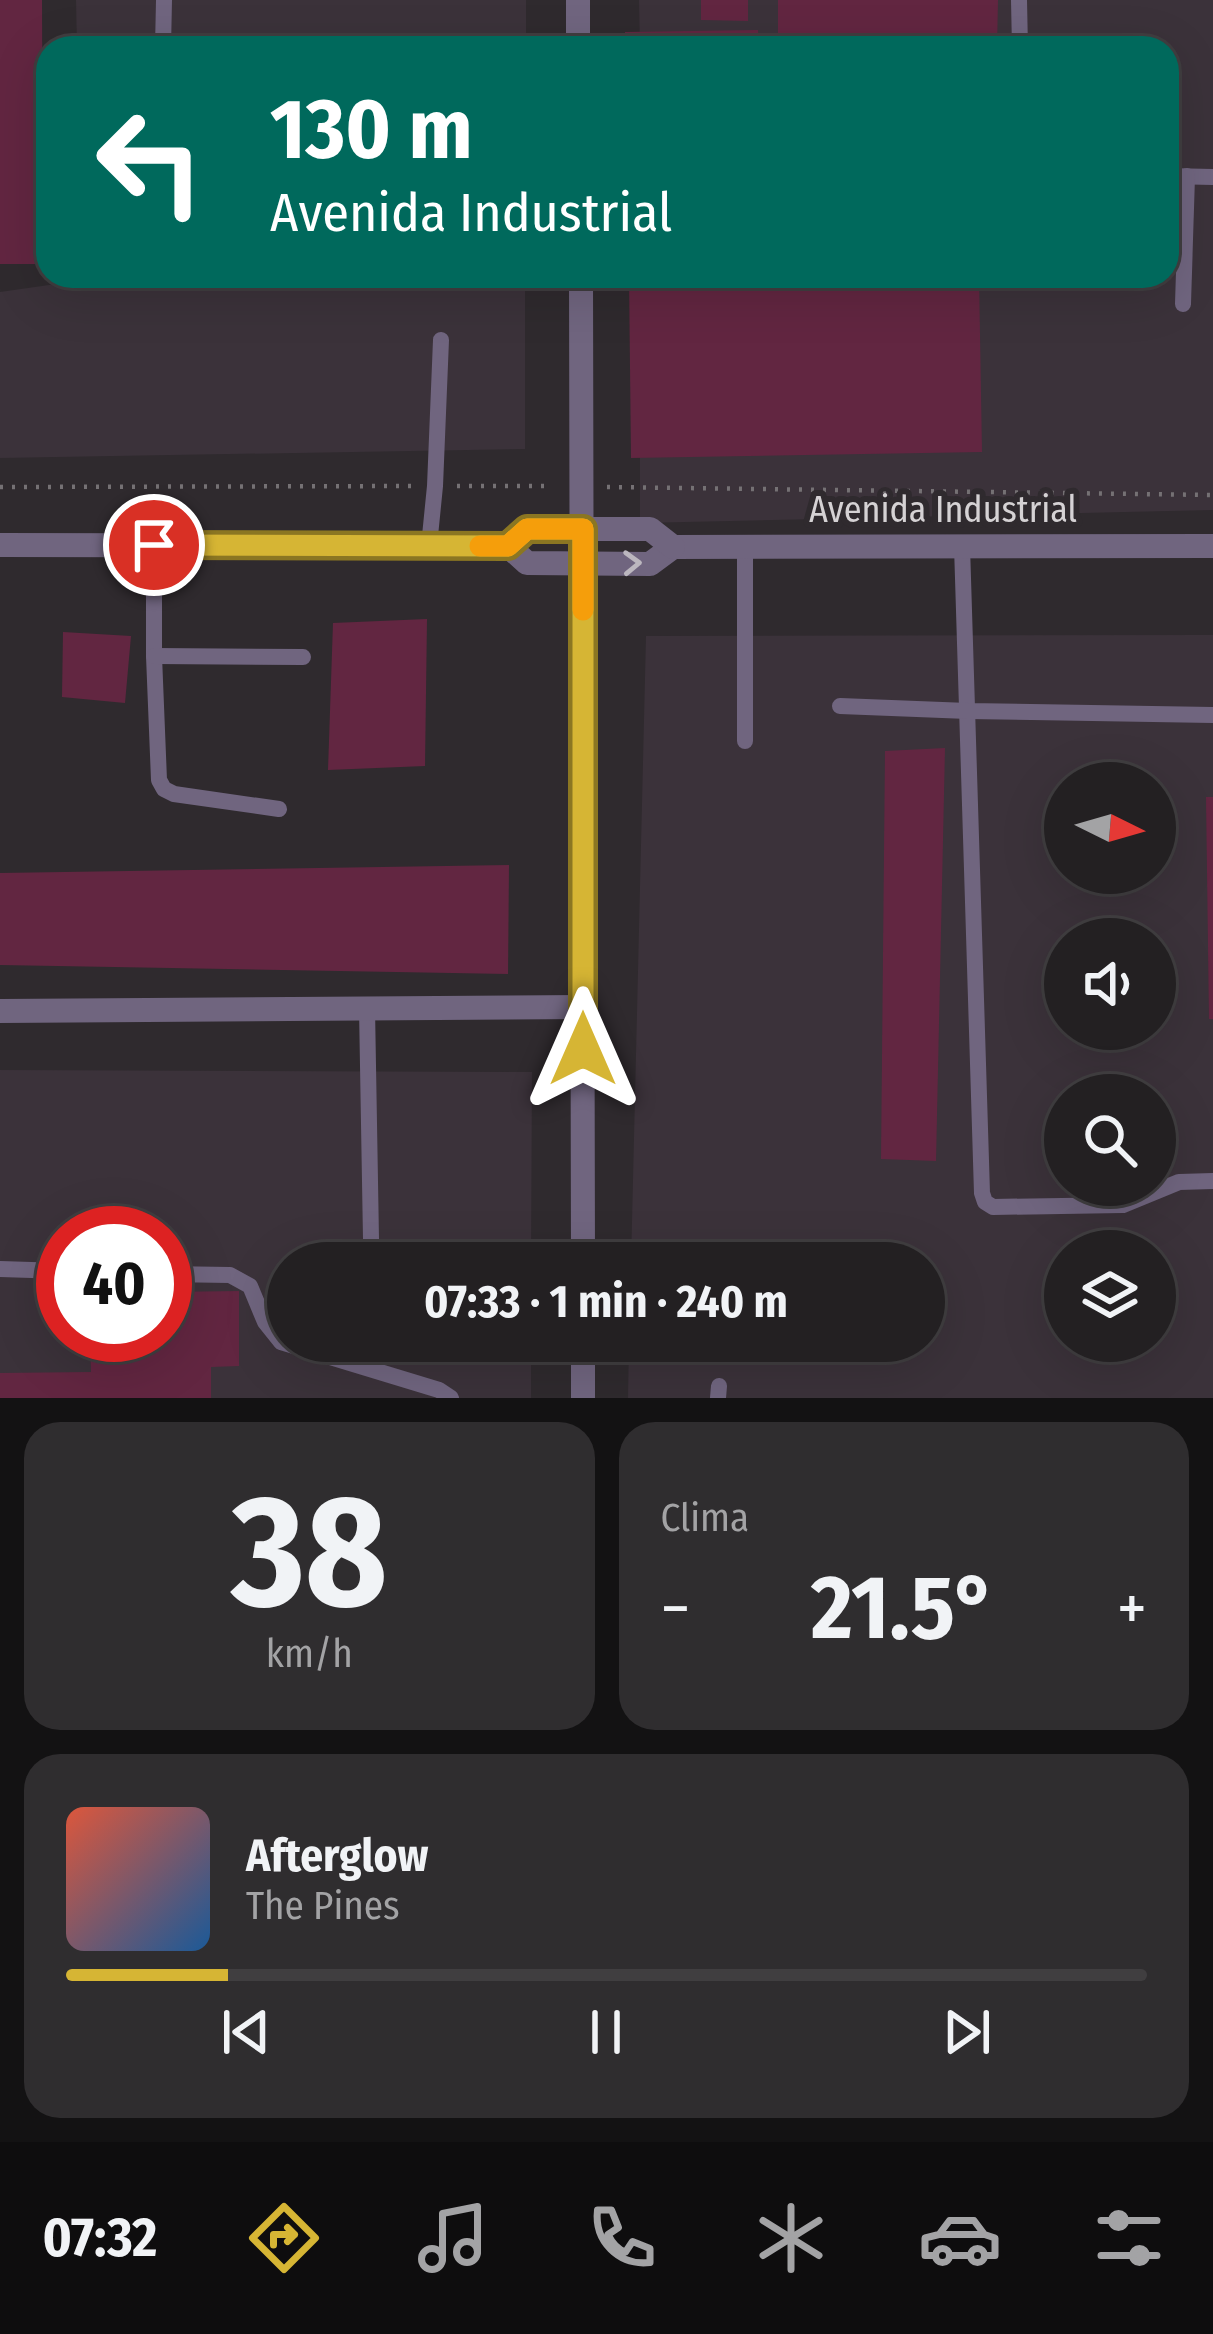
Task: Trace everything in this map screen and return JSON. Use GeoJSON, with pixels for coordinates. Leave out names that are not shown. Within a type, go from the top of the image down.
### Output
{"type":"FeatureCollection","features":[{"type":"Feature","properties":{"kind":"street"},"geometry":{"type":"LineString","coordinates":[[578,0],[578,36]]}},
{"type":"Feature","properties":{"kind":"street"},"geometry":{"type":"LineString","coordinates":[[581,288],[583,1242]]}},
{"type":"Feature","properties":{"kind":"street","name":"Avenida Industrial"},"geometry":{"type":"LineString","coordinates":[[0,545],[508,546],[527,529],[650,529],[674,547]]}},
{"type":"Feature","properties":{"kind":"street","name":"Avenida Industrial"},"geometry":{"type":"LineString","coordinates":[[508,546],[527,563],[583,564],[650,564],[674,547],[1213,546]]}},
{"type":"Feature","properties":{"kind":"street"},"geometry":{"type":"LineString","coordinates":[[0,1010],[583,1006]]}},
{"type":"Feature","properties":{"kind":"street"},"geometry":{"type":"LineString","coordinates":[[583,1362],[583,1398]]}},
{"type":"Feature","properties":{"kind":"lane"},"geometry":{"type":"LineString","coordinates":[[164,0],[164,36]]}},
{"type":"Feature","properties":{"kind":"lane"},"geometry":{"type":"LineString","coordinates":[[1019,0],[1020,36]]}},
{"type":"Feature","properties":{"kind":"lane"},"geometry":{"type":"LineString","coordinates":[[1179,176],[1213,177]]}},
{"type":"Feature","properties":{"kind":"lane"},"geometry":{"type":"LineString","coordinates":[[1184,304],[1187,176]]}},
{"type":"Feature","properties":{"kind":"lane"},"geometry":{"type":"LineString","coordinates":[[429,546],[441,340]]}},
{"type":"Feature","properties":{"kind":"lane"},"geometry":{"type":"LineString","coordinates":[[154,545],[159,780],[174,794],[280,809]]}},
{"type":"Feature","properties":{"kind":"lane"},"geometry":{"type":"LineString","coordinates":[[962,546],[985,1202],[993,1207],[1123,1205],[1179,1182],[1213,1181]]}},
{"type":"Feature","properties":{"kind":"lane"},"geometry":{"type":"LineString","coordinates":[[745,547],[746,741]]}},
{"type":"Feature","properties":{"kind":"lane"},"geometry":{"type":"LineString","coordinates":[[154,656],[303,657]]}},
{"type":"Feature","properties":{"kind":"lane"},"geometry":{"type":"LineString","coordinates":[[840,706],[1213,715]]}},
{"type":"Feature","properties":{"kind":"lane"},"geometry":{"type":"LineString","coordinates":[[368,1008],[370,1239]]}},
{"type":"Feature","properties":{"kind":"lane"},"geometry":{"type":"LineString","coordinates":[[0,1269],[36,1270]]}},
{"type":"Feature","properties":{"kind":"lane"},"geometry":{"type":"LineString","coordinates":[[192,1274],[230,1275],[250,1286],[265,1322],[281,1342],[439,1390],[451,1398]]}},
{"type":"Feature","properties":{"kind":"shaded area"},"geometry":{"type":"Polygon","coordinates":[[[76,0],[526,0],[526,36],[77,36],[76,0]]]}},
{"type":"Feature","properties":{"kind":"shaded area"},"geometry":{"type":"Polygon","coordinates":[[[639,0],[1213,0],[1213,510],[640,523],[640,288],[1179,288],[1179,36],[640,36],[639,0]]]}},
{"type":"Feature","properties":{"kind":"shaded area"},"geometry":{"type":"Polygon","coordinates":[[[36,287],[525,288],[525,449],[0,458],[0,292],[36,287]]]}},
{"type":"Feature","properties":{"kind":"shaded area"},"geometry":{"type":"Polygon","coordinates":[[[1213,635],[1213,1398],[628,1398],[629,1362],[945,1362],[945,1242],[632,1242],[646,636],[1213,635]]]}},
{"type":"Feature","properties":{"kind":"shaded area"},"geometry":{"type":"Polygon","coordinates":[[[0,1070],[532,1072],[531,1242],[267,1242],[267,1362],[531,1362],[531,1398],[0,1398],[0,1070]]]}},
{"type":"Feature","properties":{"kind":"building"},"geometry":{"type":"Polygon","coordinates":[[[0,0],[42,0],[42,36],[36,36],[36,264],[0,264],[0,0]]]}},
{"type":"Feature","properties":{"kind":"building"},"geometry":{"type":"Polygon","coordinates":[[[701,0],[748,0],[748,21],[701,20],[701,0]]]}},
{"type":"Feature","properties":{"kind":"building"},"geometry":{"type":"Polygon","coordinates":[[[778,0],[998,0],[997,36],[778,36],[778,0]]]}},
{"type":"Feature","properties":{"kind":"building"},"geometry":{"type":"Polygon","coordinates":[[[758,30],[758,36],[625,36],[625,32],[758,30]]]}},
{"type":"Feature","properties":{"kind":"building"},"geometry":{"type":"Polygon","coordinates":[[[629,288],[979,288],[982,452],[631,458],[629,288]]]}},
{"type":"Feature","properties":{"kind":"building"},"geometry":{"type":"Polygon","coordinates":[[[427,619],[425,766],[328,770],[333,623],[427,619]]]}},
{"type":"Feature","properties":{"kind":"building"},"geometry":{"type":"Polygon","coordinates":[[[63,632],[131,636],[125,703],[62,697],[63,632]]]}},
{"type":"Feature","properties":{"kind":"building"},"geometry":{"type":"Polygon","coordinates":[[[945,748],[936,1161],[881,1159],[885,751],[945,748]]]}},
{"type":"Feature","properties":{"kind":"building"},"geometry":{"type":"Polygon","coordinates":[[[1206,797],[1213,797],[1213,1019],[1209,1019],[1206,797]]]}},
{"type":"Feature","properties":{"kind":"building"},"geometry":{"type":"Polygon","coordinates":[[[509,865],[508,974],[0,965],[0,873],[509,865]]]}},
{"type":"Feature","properties":{"kind":"building"},"geometry":{"type":"Polygon","coordinates":[[[239,1291],[239,1366],[211,1367],[211,1398],[0,1398],[0,1373],[91,1372],[91,1362],[192,1362],[192,1292],[239,1291]]]}},
{"type":"Feature","properties":{"kind":"slow traffic"},"geometry":{"type":"LineString","coordinates":[[480,546],[508,546],[527,529],[583,529],[583,610]]}},
{"type":"Feature","properties":{"kind":"route"},"geometry":{"type":"LineString","coordinates":[[154,545],[508,546],[527,529],[583,529],[583,1049]]}}]}
